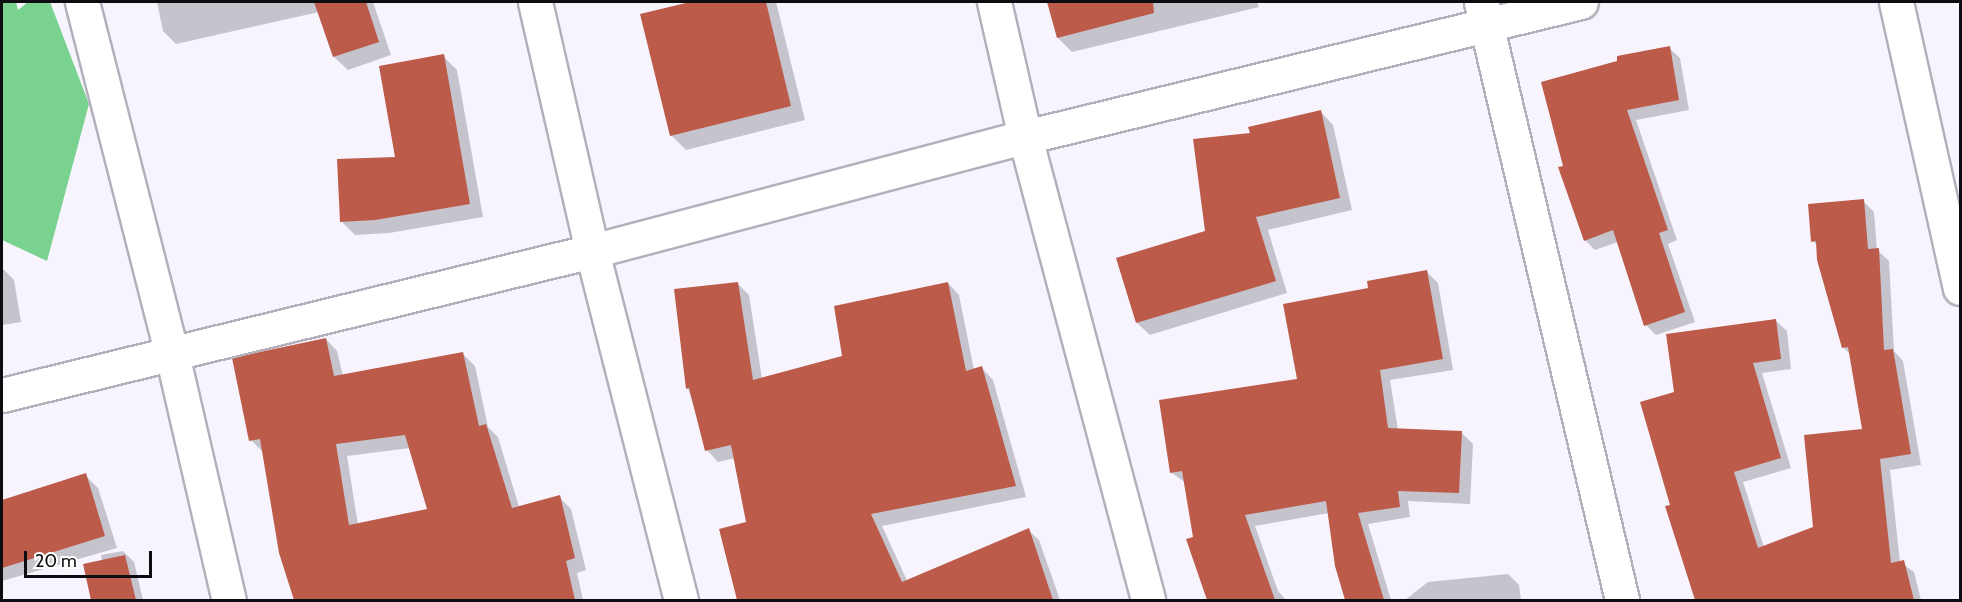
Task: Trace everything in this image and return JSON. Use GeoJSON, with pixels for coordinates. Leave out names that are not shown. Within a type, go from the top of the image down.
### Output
{"type":"FeatureCollection","features":[{"type":"Feature","properties":{"kind":"street"},"geometry":{"type":"LineString","coordinates":[[82,2],[172,354],[229,600]]}},
{"type":"Feature","properties":{"kind":"street"},"geometry":{"type":"LineString","coordinates":[[535,2],[592,251],[681,600]]}},
{"type":"Feature","properties":{"kind":"street"},"geometry":{"type":"LineString","coordinates":[[994,2],[1025,137],[1148,600]]}},
{"type":"Feature","properties":{"kind":"street"},"geometry":{"type":"LineString","coordinates":[[2,395],[592,251],[1484,13],[1581,2]]}},
{"type":"Feature","properties":{"kind":"street"},"geometry":{"type":"LineString","coordinates":[[1896,2],[1960,288]]}},
{"type":"Feature","properties":{"kind":"street"},"geometry":{"type":"LineString","coordinates":[[1484,13],[1623,600]]}},
{"type":"Feature","properties":{"kind":"green space"},"geometry":{"type":"Polygon","coordinates":[[[2,2],[16,2],[18,10],[28,2],[50,2],[89,104],[47,261],[2,240],[2,2]]]}},
{"type":"Feature","properties":{"kind":"building"},"geometry":{"type":"Polygon","coordinates":[[[314,2],[366,2],[379,42],[333,57],[314,2]]]}},
{"type":"Feature","properties":{"kind":"building"},"geometry":{"type":"Polygon","coordinates":[[[690,2],[766,2],[791,106],[670,136],[640,14],[690,2]]]}},
{"type":"Feature","properties":{"kind":"building"},"geometry":{"type":"Polygon","coordinates":[[[1047,2],[1153,2],[1154,13],[1057,38],[1047,2]]]}},
{"type":"Feature","properties":{"kind":"building"},"geometry":{"type":"Polygon","coordinates":[[[1670,46],[1679,100],[1627,110],[1668,230],[1659,233],[1685,312],[1644,326],[1613,230],[1584,241],[1558,167],[1563,166],[1541,82],[1617,61],[1617,56],[1670,46]]]}},
{"type":"Feature","properties":{"kind":"building"},"geometry":{"type":"Polygon","coordinates":[[[444,54],[470,204],[375,220],[340,222],[337,159],[395,157],[379,66],[444,54]]]}},
{"type":"Feature","properties":{"kind":"building"},"geometry":{"type":"Polygon","coordinates":[[[1321,110],[1340,198],[1256,217],[1276,281],[1136,323],[1116,258],[1205,231],[1193,139],[1250,133],[1248,127],[1321,110]]]}},
{"type":"Feature","properties":{"kind":"building"},"geometry":{"type":"Polygon","coordinates":[[[1864,199],[1868,249],[1879,248],[1884,350],[1893,349],[1911,454],[1880,459],[1891,563],[1904,560],[1914,600],[1695,600],[1665,506],[1670,505],[1640,402],[1674,392],[1666,334],[1776,319],[1781,359],[1753,363],[1781,458],[1734,472],[1758,548],[1813,527],[1804,435],[1862,429],[1848,347],[1842,348],[1817,260],[1816,241],[1811,242],[1808,204],[1864,199]]]}},
{"type":"Feature","properties":{"kind":"building"},"geometry":{"type":"Polygon","coordinates":[[[1427,270],[1443,359],[1380,370],[1388,428],[1462,431],[1459,493],[1398,491],[1400,507],[1358,513],[1384,600],[1345,600],[1335,566],[1326,501],[1245,515],[1275,600],[1207,600],[1186,539],[1193,537],[1182,471],[1170,473],[1159,400],[1297,379],[1283,304],[1368,288],[1367,281],[1427,270]]]}},
{"type":"Feature","properties":{"kind":"building"},"geometry":{"type":"Polygon","coordinates":[[[738,282],[753,380],[842,356],[834,306],[948,282],[966,371],[982,366],[1016,486],[871,514],[902,582],[1029,528],[1053,600],[737,600],[719,529],[746,522],[731,445],[705,451],[689,388],[686,389],[674,289],[738,282]]]}},
{"type":"Feature","properties":{"kind":"building"},"geometry":{"type":"Polygon","coordinates":[[[326,338],[334,376],[463,352],[479,426],[486,424],[512,508],[560,495],[575,558],[566,561],[575,600],[294,600],[279,553],[260,439],[249,441],[232,358],[326,338]],[[405,435],[336,444],[349,525],[427,509],[405,435]]]}},
{"type":"Feature","properties":{"kind":"building"},"geometry":{"type":"Polygon","coordinates":[[[86,473],[105,536],[2,568],[2,500],[86,473]]]}},
{"type":"Feature","properties":{"kind":"building"},"geometry":{"type":"Polygon","coordinates":[[[125,555],[136,600],[91,600],[83,564],[125,555]]]}}]}
